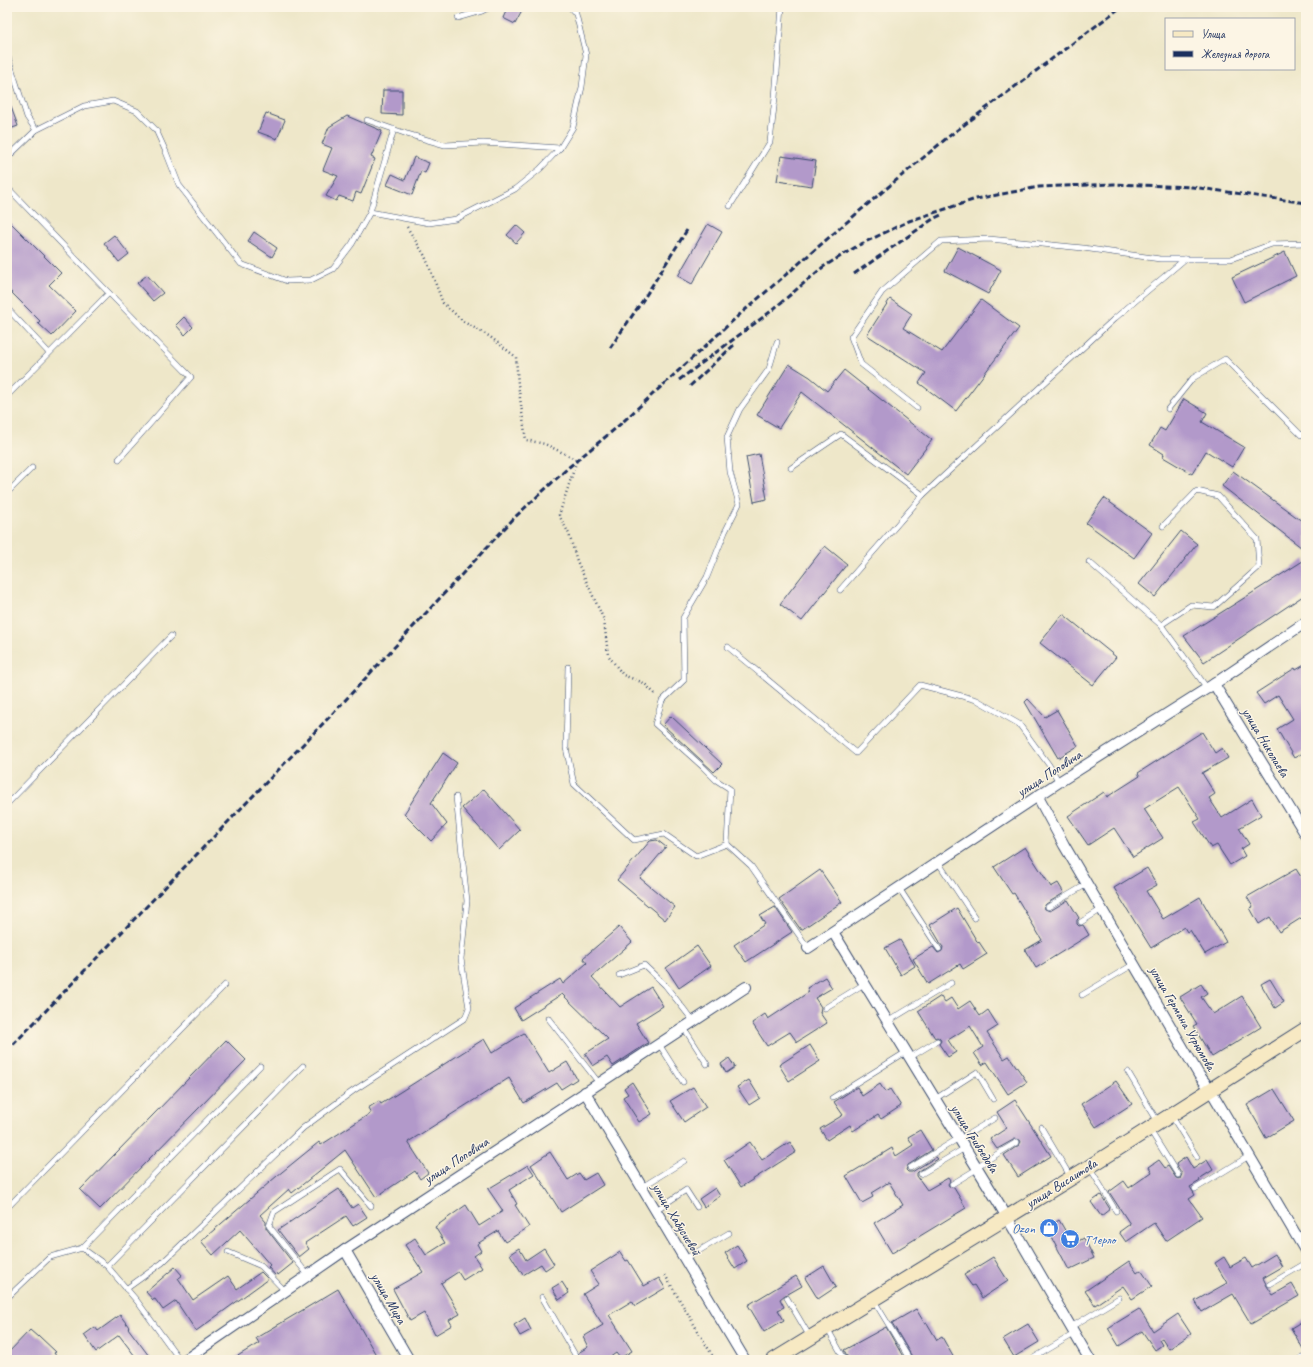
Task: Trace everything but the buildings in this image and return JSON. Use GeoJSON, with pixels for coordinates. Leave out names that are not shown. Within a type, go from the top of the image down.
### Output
{"type":"FeatureCollection","features":[{"type":"Feature","properties":{"kind":"main road","name":"улица Висаитова"},"geometry":{"type":"LineString","coordinates":[[774,1360],[1071,1178],[1306,1029]]}},
{"type":"Feature","properties":{"kind":"street","name":"улица Поповича"},"geometry":{"type":"LineString","coordinates":[[808,948],[1059,782],[1210,686],[1306,622]]}},
{"type":"Feature","properties":{"kind":"street","name":"улица Николаева"},"geometry":{"type":"LineString","coordinates":[[1210,686],[1306,835]]}},
{"type":"Feature","properties":{"kind":"street","name":"улица Германа Угрюмова"},"geometry":{"type":"LineString","coordinates":[[1038,797],[1087,884],[1306,1252]]}},
{"type":"Feature","properties":{"kind":"street","name":"улица Грибоедова"},"geometry":{"type":"LineString","coordinates":[[833,932],[977,1168],[1090,1360]]}},
{"type":"Feature","properties":{"kind":"street","name":"улица Поповича"},"geometry":{"type":"LineString","coordinates":[[185,1360],[345,1250],[746,988]]}},
{"type":"Feature","properties":{"kind":"street","name":"улица Хабусиевой"},"geometry":{"type":"LineString","coordinates":[[585,1092],[745,1360]]}},
{"type":"Feature","properties":{"kind":"street","name":"улица Мира"},"geometry":{"type":"LineString","coordinates":[[345,1250],[409,1360]]}},
{"type":"Feature","properties":{"kind":"lane"},"geometry":{"type":"LineString","coordinates":[[458,18],[482,12],[490,7]]}},
{"type":"Feature","properties":{"kind":"lane"},"geometry":{"type":"LineString","coordinates":[[370,212],[429,223],[456,219],[515,189],[540,169],[560,148],[573,127],[582,87],[586,55],[576,14],[570,7]]}},
{"type":"Feature","properties":{"kind":"lane"},"geometry":{"type":"LineString","coordinates":[[730,206],[770,142],[782,7]]}},
{"type":"Feature","properties":{"kind":"lane"},"geometry":{"type":"LineString","coordinates":[[7,54],[27,117],[36,130]]}},
{"type":"Feature","properties":{"kind":"lane"},"geometry":{"type":"LineString","coordinates":[[7,158],[36,130],[84,106],[113,101],[137,111],[156,130],[179,185],[242,264],[287,281],[311,280],[333,269],[352,244],[370,212],[394,129]]}},
{"type":"Feature","properties":{"kind":"lane"},"geometry":{"type":"LineString","coordinates":[[367,120],[445,145],[483,143],[560,148]]}},
{"type":"Feature","properties":{"kind":"lane"},"geometry":{"type":"LineString","coordinates":[[7,187],[191,377],[119,459]]}},
{"type":"Feature","properties":{"kind":"lane"},"geometry":{"type":"LineString","coordinates":[[917,408],[861,364],[850,337],[882,292],[942,241],[989,239],[1083,248],[1160,259],[1231,259],[1272,244],[1306,243]]}},
{"type":"Feature","properties":{"kind":"lane"},"geometry":{"type":"LineString","coordinates":[[840,590],[923,495],[1114,319],[1185,259]]}},
{"type":"Feature","properties":{"kind":"lane"},"geometry":{"type":"LineString","coordinates":[[7,396],[109,293]]}},
{"type":"Feature","properties":{"kind":"lane"},"geometry":{"type":"LineString","coordinates":[[7,308],[49,353]]}},
{"type":"Feature","properties":{"kind":"lane"},"geometry":{"type":"LineString","coordinates":[[777,342],[769,369],[740,410],[727,437],[730,472],[738,504],[707,577],[683,618],[684,680],[662,701],[655,724],[716,780],[730,789],[728,844],[751,866],[808,948]]}},
{"type":"Feature","properties":{"kind":"lane"},"geometry":{"type":"LineString","coordinates":[[1168,409],[1193,378],[1226,359],[1300,435],[1306,433]]}},
{"type":"Feature","properties":{"kind":"lane"},"geometry":{"type":"LineString","coordinates":[[791,468],[841,434],[923,495]]}},
{"type":"Feature","properties":{"kind":"lane"},"geometry":{"type":"LineString","coordinates":[[7,493],[32,468]]}},
{"type":"Feature","properties":{"kind":"lane"},"geometry":{"type":"LineString","coordinates":[[1161,625],[1191,605],[1214,607],[1259,567],[1257,538],[1218,496],[1196,491],[1163,526]]}},
{"type":"Feature","properties":{"kind":"lane"},"geometry":{"type":"LineString","coordinates":[[1089,562],[1161,625],[1210,686]]}},
{"type":"Feature","properties":{"kind":"lane"},"geometry":{"type":"LineString","coordinates":[[7,804],[171,636]]}},
{"type":"Feature","properties":{"kind":"lane"},"geometry":{"type":"LineString","coordinates":[[728,647],[856,753],[920,685],[977,700],[1019,724],[1049,765],[1059,782]]}},
{"type":"Feature","properties":{"kind":"lane"},"geometry":{"type":"LineString","coordinates":[[568,667],[566,748],[574,784],[634,840],[664,834],[696,856],[728,844]]}},
{"type":"Feature","properties":{"kind":"lane"},"geometry":{"type":"LineString","coordinates":[[126,1289],[162,1263],[303,1128],[353,1091],[465,1018],[469,1008],[460,959],[467,900],[456,798]]}},
{"type":"Feature","properties":{"kind":"lane"},"geometry":{"type":"LineString","coordinates":[[938,862],[975,918]]}},
{"type":"Feature","properties":{"kind":"lane"},"geometry":{"type":"LineString","coordinates":[[1048,907],[1087,884]]}},
{"type":"Feature","properties":{"kind":"lane"},"geometry":{"type":"LineString","coordinates":[[899,888],[939,949]]}},
{"type":"Feature","properties":{"kind":"lane"},"geometry":{"type":"LineString","coordinates":[[1081,922],[1102,909]]}},
{"type":"Feature","properties":{"kind":"lane"},"geometry":{"type":"LineString","coordinates":[[1082,995],[1135,964]]}},
{"type":"Feature","properties":{"kind":"lane"},"geometry":{"type":"LineString","coordinates":[[619,975],[644,965],[665,985],[694,1022]]}},
{"type":"Feature","properties":{"kind":"lane"},"geometry":{"type":"LineString","coordinates":[[887,1022],[951,983]]}},
{"type":"Feature","properties":{"kind":"lane"},"geometry":{"type":"LineString","coordinates":[[825,1008],[864,984]]}},
{"type":"Feature","properties":{"kind":"lane"},"geometry":{"type":"LineString","coordinates":[[7,1208],[225,985]]}},
{"type":"Feature","properties":{"kind":"lane"},"geometry":{"type":"LineString","coordinates":[[548,1018],[599,1083]]}},
{"type":"Feature","properties":{"kind":"lane"},"geometry":{"type":"LineString","coordinates":[[684,1028],[707,1064]]}},
{"type":"Feature","properties":{"kind":"lane"},"geometry":{"type":"LineString","coordinates":[[832,1098],[908,1055],[937,1041]]}},
{"type":"Feature","properties":{"kind":"lane"},"geometry":{"type":"LineString","coordinates":[[659,1044],[683,1082]]}},
{"type":"Feature","properties":{"kind":"lane"},"geometry":{"type":"LineString","coordinates":[[7,1298],[50,1256],[82,1248],[260,1066]]}},
{"type":"Feature","properties":{"kind":"lane"},"geometry":{"type":"LineString","coordinates":[[107,1266],[302,1066]]}},
{"type":"Feature","properties":{"kind":"lane"},"geometry":{"type":"LineString","coordinates":[[934,1099],[977,1072],[993,1099]]}},
{"type":"Feature","properties":{"kind":"lane"},"geometry":{"type":"LineString","coordinates":[[1128,1072],[1178,1175]]}},
{"type":"Feature","properties":{"kind":"lane"},"geometry":{"type":"LineString","coordinates":[[1171,1114],[1197,1157]]}},
{"type":"Feature","properties":{"kind":"lane"},"geometry":{"type":"LineString","coordinates":[[921,1174],[994,1118]]}},
{"type":"Feature","properties":{"kind":"lane"},"geometry":{"type":"LineString","coordinates":[[1041,1127],[1071,1178]]}},
{"type":"Feature","properties":{"kind":"lane"},"geometry":{"type":"LineString","coordinates":[[910,1168],[961,1142]]}},
{"type":"Feature","properties":{"kind":"lane"},"geometry":{"type":"LineString","coordinates":[[952,1184],[1017,1142]]}},
{"type":"Feature","properties":{"kind":"lane"},"geometry":{"type":"LineString","coordinates":[[1195,1189],[1249,1156]]}},
{"type":"Feature","properties":{"kind":"lane"},"geometry":{"type":"LineString","coordinates":[[642,1187],[684,1161]]}},
{"type":"Feature","properties":{"kind":"lane"},"geometry":{"type":"LineString","coordinates":[[1089,1166],[1116,1211]]}},
{"type":"Feature","properties":{"kind":"lane"},"geometry":{"type":"LineString","coordinates":[[308,1275],[269,1226],[274,1212],[340,1169],[371,1206]]}},
{"type":"Feature","properties":{"kind":"lane"},"geometry":{"type":"LineString","coordinates":[[656,1210],[686,1190],[697,1207]]}},
{"type":"Feature","properties":{"kind":"lane"},"geometry":{"type":"LineString","coordinates":[[685,1259],[729,1233]]}},
{"type":"Feature","properties":{"kind":"lane"},"geometry":{"type":"LineString","coordinates":[[82,1248],[107,1266],[180,1360]]}},
{"type":"Feature","properties":{"kind":"lane"},"geometry":{"type":"LineString","coordinates":[[228,1252],[262,1266],[285,1291]]}},
{"type":"Feature","properties":{"kind":"lane"},"geometry":{"type":"LineString","coordinates":[[1270,1284],[1306,1263]]}},
{"type":"Feature","properties":{"kind":"lane"},"geometry":{"type":"LineString","coordinates":[[542,1297],[578,1360]]}},
{"type":"Feature","properties":{"kind":"lane"},"geometry":{"type":"LineString","coordinates":[[787,1298],[811,1338]]}},
{"type":"Feature","properties":{"kind":"lane"},"geometry":{"type":"LineString","coordinates":[[1030,1360],[1119,1298]]}},
{"type":"Feature","properties":{"kind":"lane"},"geometry":{"type":"LineString","coordinates":[[873,1299],[910,1360]]}},
{"type":"Feature","properties":{"kind":"lane"},"geometry":{"type":"LineString","coordinates":[[827,1327],[845,1360]]}},
{"type":"Feature","properties":{"kind":"path"},"geometry":{"type":"LineString","coordinates":[[401,218],[425,256],[443,302],[464,322],[489,336],[516,357],[518,384],[526,440],[545,444],[577,460],[559,515],[569,534],[577,561],[604,620],[608,655],[623,675],[644,683],[662,701]]}},
{"type":"Feature","properties":{"kind":"path"},"geometry":{"type":"LineString","coordinates":[[666,1275],[716,1360]]}},
{"type":"Feature","properties":{"kind":"railway"},"geometry":{"type":"LineString","coordinates":[[7,1051],[337,709],[515,517],[569,467],[615,429],[738,316],[869,203],[948,137],[1121,7]]}},
{"type":"Feature","properties":{"kind":"railway"},"geometry":{"type":"LineString","coordinates":[[679,380],[770,312],[823,267],[859,245],[909,221],[976,199],[1039,187],[1114,184],[1192,187],[1306,203]]}},
{"type":"Feature","properties":{"kind":"railway"},"geometry":{"type":"LineString","coordinates":[[854,274],[941,215]]}},
{"type":"Feature","properties":{"kind":"railway"},"geometry":{"type":"LineString","coordinates":[[610,348],[643,300],[687,230]]}},
{"type":"Feature","properties":{"kind":"railway"},"geometry":{"type":"LineString","coordinates":[[690,386],[735,344]]}},
{"type":"Feature","properties":{"kind":"place","name":"Ozon"},"geometry":{"type":"Point","coordinates":[1049,1228]}},
{"type":"Feature","properties":{"kind":"place","name":"Т1ерло"},"geometry":{"type":"Point","coordinates":[1070,1239]}}]}
